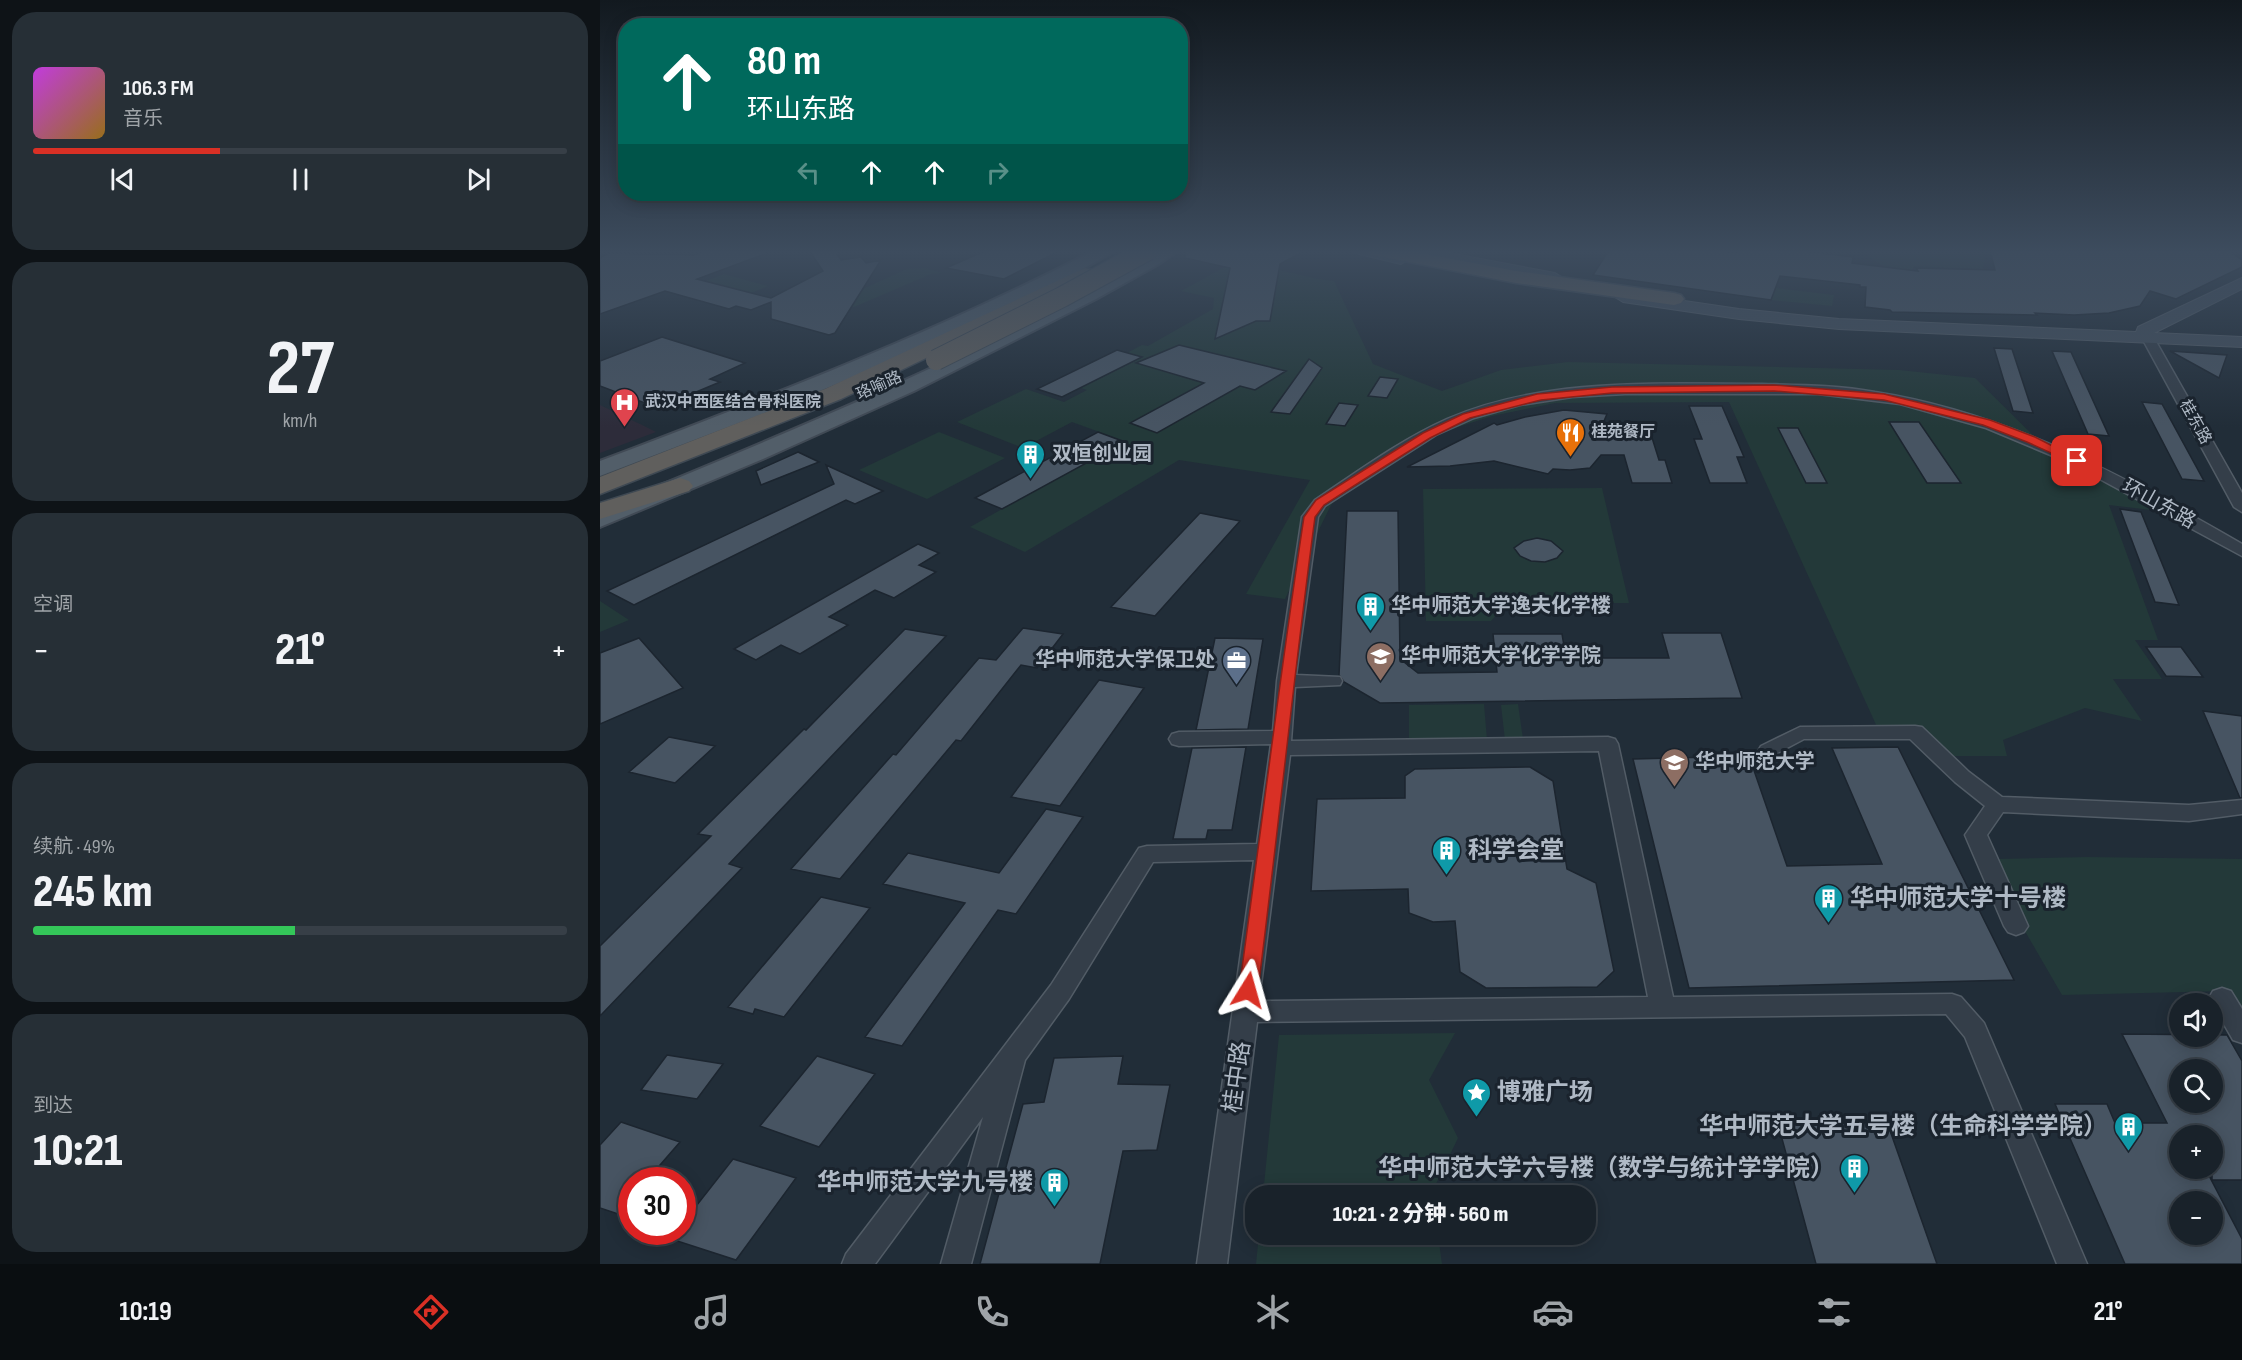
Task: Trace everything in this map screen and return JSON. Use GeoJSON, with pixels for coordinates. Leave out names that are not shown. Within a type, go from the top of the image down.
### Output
{"type":"FeatureCollection","features":[{"type":"Feature","properties":{"kind":"highway","name":"珞喻路"},"geometry":{"type":"LineString","coordinates":[[600,486],[929,357],[1013,309]]}},
{"type":"Feature","properties":{"kind":"highway","name":"珞喻路"},"geometry":{"type":"LineString","coordinates":[[600,502],[762,438],[929,357],[1035,309]]}},
{"type":"Feature","properties":{"kind":"highway"},"geometry":{"type":"LineString","coordinates":[[734,435],[840,375]]}},
{"type":"Feature","properties":{"kind":"highway"},"geometry":{"type":"LineString","coordinates":[[600,511],[680,486]]}},
{"type":"Feature","properties":{"kind":"main road"},"geometry":{"type":"LineString","coordinates":[[600,469],[840,375],[994,309]]}},
{"type":"Feature","properties":{"kind":"main road"},"geometry":{"type":"LineString","coordinates":[[600,519],[839,419],[924,379],[1061,309]]}},
{"type":"Feature","properties":{"kind":"main road"},"geometry":{"type":"LineString","coordinates":[[1709,309],[1766,317],[1908,328],[2146,334],[2167,332],[2242,336]]}},
{"type":"Feature","properties":{"kind":"main road"},"geometry":{"type":"LineString","coordinates":[[1776,309],[1868,318],[2146,334],[2242,342]]}},
{"type":"Feature","properties":{"kind":"main road"},"geometry":{"type":"LineString","coordinates":[[2146,334],[2193,309]]}},
{"type":"Feature","properties":{"kind":"main road"},"geometry":{"type":"LineString","coordinates":[[2167,332],[2205,320],[2223,309]]}},
{"type":"Feature","properties":{"kind":"main road"},"geometry":{"type":"LineString","coordinates":[[2205,320],[2223,335]]}},
{"type":"Feature","properties":{"kind":"street","name":"桂东路"},"geometry":{"type":"LineString","coordinates":[[2146,334],[2242,507]]}},
{"type":"Feature","properties":{"kind":"street","name":"环山东路"},"geometry":{"type":"LineString","coordinates":[[1281,742],[1286,681],[1313,509],[1426,436],[1466,416],[1512,402],[1566,393],[1774,388],[1841,392],[1902,400],[1987,423],[2058,451],[2152,499],[2242,551]]}},
{"type":"Feature","properties":{"kind":"street"},"geometry":{"type":"LineString","coordinates":[[1286,681],[1332,681]]}},
{"type":"Feature","properties":{"kind":"street"},"geometry":{"type":"LineString","coordinates":[[1768,751],[1800,733],[1915,732],[1962,777],[1997,804],[2189,813],[2242,807]]}},
{"type":"Feature","properties":{"kind":"street"},"geometry":{"type":"LineString","coordinates":[[1179,739],[1281,742],[1608,744],[1662,1006]]}},
{"type":"Feature","properties":{"kind":"street","name":"桂中路"},"geometry":{"type":"LineString","coordinates":[[1212,1264],[1281,742]]}},
{"type":"Feature","properties":{"kind":"street"},"geometry":{"type":"LineString","coordinates":[[1997,804],[1976,835],[2016,926]]}},
{"type":"Feature","properties":{"kind":"street"},"geometry":{"type":"LineString","coordinates":[[857,1264],[1060,992],[1148,854],[1267,852]]}},
{"type":"Feature","properties":{"kind":"street"},"geometry":{"type":"LineString","coordinates":[[2223,1000],[2242,1032]]}},
{"type":"Feature","properties":{"kind":"street"},"geometry":{"type":"LineString","coordinates":[[1245,1012],[1952,1004],[1975,1031],[2072,1264]]}},
{"type":"Feature","properties":{"kind":"street"},"geometry":{"type":"LineString","coordinates":[[956,1264],[1015,1050]]}},
{"type":"Feature","properties":{"kind":"shaded area","name":"武汉中西医结合骨科医院"},"geometry":{"type":"Polygon","coordinates":[[[600,405],[640,424],[656,432],[600,453],[600,405]]]}},
{"type":"Feature","properties":{"kind":"green space"},"geometry":{"type":"Polygon","coordinates":[[[1213,309],[1347,309],[1373,364],[1442,391],[1501,370],[1568,362],[1899,370],[1975,378],[2052,454],[2168,512],[2109,505],[2158,640],[2135,640],[2162,679],[2113,679],[2142,721],[2085,708],[2003,740],[2007,756],[1945,756],[1916,729],[1878,729],[1729,402],[1555,403],[1492,416],[1406,444],[1361,470],[1331,505],[1285,599],[1246,594],[1310,480],[1179,460],[1025,552],[970,527],[1124,441],[1072,422],[1023,448],[957,422],[1026,389],[1064,402],[1087,390],[1081,388],[1141,358],[1127,353],[1142,345],[1148,346],[1213,309]]]}},
{"type":"Feature","properties":{"kind":"green space"},"geometry":{"type":"Polygon","coordinates":[[[939,432],[1005,458],[927,499],[859,470],[939,432]]]}},
{"type":"Feature","properties":{"kind":"green space"},"geometry":{"type":"Polygon","coordinates":[[[1602,488],[1629,603],[1508,603],[1491,621],[1426,621],[1423,489],[1602,488]]]}},
{"type":"Feature","properties":{"kind":"green space"},"geometry":{"type":"Polygon","coordinates":[[[600,601],[629,620],[600,632],[600,601]]]}},
{"type":"Feature","properties":{"kind":"green space"},"geometry":{"type":"Polygon","coordinates":[[[1484,704],[1487,740],[1409,741],[1409,705],[1484,704]]]}},
{"type":"Feature","properties":{"kind":"green space"},"geometry":{"type":"Polygon","coordinates":[[[1518,704],[1523,739],[1505,740],[1501,705],[1518,704]]]}},
{"type":"Feature","properties":{"kind":"green space"},"geometry":{"type":"Polygon","coordinates":[[[2087,857],[2242,859],[2242,1017],[2226,991],[2062,995],[2022,926],[1996,859],[2087,857]]]}},
{"type":"Feature","properties":{"kind":"green space"},"geometry":{"type":"Polygon","coordinates":[[[1455,1033],[1429,1080],[1458,1138],[1435,1185],[1264,1185],[1279,1035],[1455,1033]]]}},
{"type":"Feature","properties":{"kind":"green space"},"geometry":{"type":"Polygon","coordinates":[[[1258,1245],[1439,1245],[1442,1264],[1256,1264],[1258,1245]]]}},
{"type":"Feature","properties":{"kind":"building"},"geometry":{"type":"Polygon","coordinates":[[[600,309],[614,309],[600,314],[600,309]]]}},
{"type":"Feature","properties":{"kind":"building"},"geometry":{"type":"Polygon","coordinates":[[[771,309],[850,309],[835,333],[829,335],[771,319],[771,309]]]}},
{"type":"Feature","properties":{"kind":"building"},"geometry":{"type":"Polygon","coordinates":[[[1221,309],[1272,309],[1270,321],[1256,321],[1215,339],[1221,309]]]}},
{"type":"Feature","properties":{"kind":"building"},"geometry":{"type":"Polygon","coordinates":[[[1882,309],[2127,309],[2109,313],[2074,315],[1892,312],[1882,309]]]}},
{"type":"Feature","properties":{"kind":"building"},"geometry":{"type":"Polygon","coordinates":[[[662,337],[745,363],[710,379],[720,382],[658,408],[600,386],[600,361],[662,337]]]}},
{"type":"Feature","properties":{"kind":"building"},"geometry":{"type":"Polygon","coordinates":[[[1179,345],[1286,371],[1255,390],[1240,386],[1157,433],[1130,423],[1204,383],[1136,363],[1179,345]]]}},
{"type":"Feature","properties":{"kind":"building"},"geometry":{"type":"Polygon","coordinates":[[[1994,348],[2012,349],[2033,413],[2013,411],[1994,348]]]}},
{"type":"Feature","properties":{"kind":"building"},"geometry":{"type":"Polygon","coordinates":[[[1117,350],[1142,357],[1062,397],[1037,389],[1117,350]]]}},
{"type":"Feature","properties":{"kind":"building"},"geometry":{"type":"Polygon","coordinates":[[[2052,351],[2071,352],[2109,436],[2088,434],[2052,351]]]}},
{"type":"Feature","properties":{"kind":"building"},"geometry":{"type":"Polygon","coordinates":[[[2170,351],[2227,355],[2219,378],[2170,351]]]}},
{"type":"Feature","properties":{"kind":"building"},"geometry":{"type":"Polygon","coordinates":[[[1309,359],[1322,368],[1290,414],[1271,412],[1309,359]]]}},
{"type":"Feature","properties":{"kind":"building"},"geometry":{"type":"Polygon","coordinates":[[[1380,377],[1398,379],[1387,398],[1368,396],[1380,377]]]}},
{"type":"Feature","properties":{"kind":"building"},"geometry":{"type":"Polygon","coordinates":[[[2142,402],[2162,404],[2204,481],[2182,479],[2142,402]]]}},
{"type":"Feature","properties":{"kind":"building"},"geometry":{"type":"Polygon","coordinates":[[[1339,403],[1358,405],[1345,426],[1326,424],[1339,403]]]}},
{"type":"Feature","properties":{"kind":"building"},"geometry":{"type":"Polygon","coordinates":[[[1689,406],[1722,406],[1744,457],[1737,457],[1747,483],[1710,483],[1694,439],[1702,439],[1689,406]]]}},
{"type":"Feature","properties":{"kind":"building"},"geometry":{"type":"Polygon","coordinates":[[[1564,410],[1607,414],[1601,428],[1649,428],[1659,460],[1665,460],[1672,483],[1632,483],[1624,455],[1601,455],[1590,468],[1553,469],[1548,474],[1494,461],[1450,466],[1407,467],[1494,423],[1497,425],[1564,410]]]}},
{"type":"Feature","properties":{"kind":"building"},"geometry":{"type":"Polygon","coordinates":[[[1889,422],[1919,422],[1961,483],[1927,483],[1889,422]]]}},
{"type":"Feature","properties":{"kind":"building"},"geometry":{"type":"Polygon","coordinates":[[[1778,428],[1798,428],[1827,483],[1806,483],[1778,428]]]}},
{"type":"Feature","properties":{"kind":"building","name":"双恒创业园"},"geometry":{"type":"Polygon","coordinates":[[[1098,432],[1125,442],[1002,509],[975,498],[1098,432]]]}},
{"type":"Feature","properties":{"kind":"building"},"geometry":{"type":"Polygon","coordinates":[[[798,452],[819,462],[761,485],[756,471],[798,452]]]}},
{"type":"Feature","properties":{"kind":"building"},"geometry":{"type":"Polygon","coordinates":[[[826,465],[883,491],[855,504],[846,500],[634,605],[607,591],[834,484],[826,465]]]}},
{"type":"Feature","properties":{"kind":"building"},"geometry":{"type":"Polygon","coordinates":[[[2120,509],[2141,512],[2179,605],[2155,602],[2120,509]]]}},
{"type":"Feature","properties":{"kind":"building"},"geometry":{"type":"Polygon","coordinates":[[[1347,511],[1398,511],[1400,659],[1418,673],[1497,672],[1493,634],[1562,634],[1566,658],[1669,658],[1662,633],[1721,633],[1742,698],[1380,703],[1344,682],[1339,675],[1347,511]]]}},
{"type":"Feature","properties":{"kind":"building"},"geometry":{"type":"Polygon","coordinates":[[[1200,513],[1240,521],[1155,616],[1111,607],[1200,513]]]}},
{"type":"Feature","properties":{"kind":"building"},"geometry":{"type":"Polygon","coordinates":[[[1537,538],[1551,541],[1563,551],[1557,558],[1545,562],[1531,561],[1520,556],[1514,548],[1524,541],[1537,538]]]}},
{"type":"Feature","properties":{"kind":"building"},"geometry":{"type":"Polygon","coordinates":[[[918,544],[939,553],[919,565],[936,572],[894,598],[875,590],[829,617],[848,625],[800,654],[781,645],[756,660],[734,649],[918,544]]]}},
{"type":"Feature","properties":{"kind":"building"},"geometry":{"type":"Polygon","coordinates":[[[1023,628],[1063,634],[1037,668],[1021,665],[961,741],[956,740],[840,879],[791,869],[893,754],[896,755],[979,658],[996,660],[1023,628]]]}},
{"type":"Feature","properties":{"kind":"building"},"geometry":{"type":"Polygon","coordinates":[[[905,629],[946,636],[729,864],[742,868],[600,1016],[600,946],[711,836],[698,834],[804,729],[806,730],[905,629]]]}},
{"type":"Feature","properties":{"kind":"building"},"geometry":{"type":"Polygon","coordinates":[[[639,638],[683,688],[600,724],[600,653],[639,638]]]}},
{"type":"Feature","properties":{"kind":"building"},"geometry":{"type":"Polygon","coordinates":[[[1215,638],[1263,639],[1248,729],[1196,730],[1215,638]]]}},
{"type":"Feature","properties":{"kind":"building"},"geometry":{"type":"Polygon","coordinates":[[[2146,647],[2181,647],[2203,677],[2166,676],[2146,647]]]}},
{"type":"Feature","properties":{"kind":"building"},"geometry":{"type":"Polygon","coordinates":[[[1099,680],[1144,688],[1060,806],[1011,797],[1099,680]]]}},
{"type":"Feature","properties":{"kind":"building"},"geometry":{"type":"Polygon","coordinates":[[[2203,711],[2242,716],[2242,798],[2240,798],[2203,711]]]}},
{"type":"Feature","properties":{"kind":"building"},"geometry":{"type":"Polygon","coordinates":[[[669,737],[715,746],[675,783],[629,772],[669,737]]]}},
{"type":"Feature","properties":{"kind":"building"},"geometry":{"type":"Polygon","coordinates":[[[1246,747],[1232,830],[1208,830],[1206,839],[1173,839],[1192,748],[1246,747]]]}},
{"type":"Feature","properties":{"kind":"building","name":"华中师范大学十号楼"},"geometry":{"type":"Polygon","coordinates":[[[1898,747],[2014,980],[1689,988],[1633,759],[1749,756],[1787,866],[1882,864],[1832,748],[1898,747]]]}},
{"type":"Feature","properties":{"kind":"building","name":"科学会堂"},"geometry":{"type":"Polygon","coordinates":[[[1530,767],[1553,781],[1567,869],[1596,883],[1614,971],[1597,987],[1486,988],[1460,972],[1455,921],[1433,922],[1409,913],[1408,889],[1311,891],[1317,799],[1405,798],[1405,776],[1415,769],[1530,767]]]}},
{"type":"Feature","properties":{"kind":"building"},"geometry":{"type":"Polygon","coordinates":[[[1046,809],[1083,817],[1016,914],[998,910],[902,1046],[865,1037],[965,903],[883,884],[908,853],[999,873],[1046,809]]]}},
{"type":"Feature","properties":{"kind":"building"},"geometry":{"type":"Polygon","coordinates":[[[821,897],[870,908],[784,1017],[755,1009],[753,1014],[728,1007],[821,897]]]}},
{"type":"Feature","properties":{"kind":"building","name":"华中师范大学五号楼（生命科学学院）"},"geometry":{"type":"Polygon","coordinates":[[[2122,1034],[2169,1034],[2169,1047],[2223,1047],[2223,1035],[2227,1035],[2242,1061],[2242,1180],[2212,1180],[2223,1179],[2223,1125],[2169,1125],[2169,1179],[2211,1179],[2217,1191],[2169,1191],[2169,1245],[2223,1245],[2223,1203],[2242,1239],[2242,1264],[2125,1264],[2055,1104],[2107,1104],[2115,1123],[2167,1123],[2122,1034]]]}},
{"type":"Feature","properties":{"kind":"building"},"geometry":{"type":"Polygon","coordinates":[[[667,1055],[723,1064],[697,1099],[641,1090],[667,1055]]]}},
{"type":"Feature","properties":{"kind":"building"},"geometry":{"type":"Polygon","coordinates":[[[817,1056],[875,1074],[819,1147],[760,1126],[817,1056]]]}},
{"type":"Feature","properties":{"kind":"building","name":"华中师范大学九号楼"},"geometry":{"type":"Polygon","coordinates":[[[1123,1056],[1118,1084],[1170,1085],[1157,1150],[1123,1151],[1100,1264],[980,1264],[1023,1104],[1044,1102],[1054,1058],[1123,1056]]]}},
{"type":"Feature","properties":{"kind":"building"},"geometry":{"type":"Polygon","coordinates":[[[621,1122],[680,1142],[658,1167],[618,1167],[618,1214],[600,1208],[600,1145],[621,1122]]]}},
{"type":"Feature","properties":{"kind":"building","name":"华中师范大学六号楼（数学与统计学学院）"},"geometry":{"type":"Polygon","coordinates":[[[1887,1122],[1937,1264],[1816,1264],[1778,1124],[1887,1122]]]}},
{"type":"Feature","properties":{"kind":"building"},"geometry":{"type":"Polygon","coordinates":[[[733,1159],[796,1178],[736,1260],[690,1245],[696,1245],[696,1206],[733,1159]]]}},
{"type":"Feature","properties":{"kind":"place","name":"武汉中西医结合骨科医院"},"geometry":{"type":"Point","coordinates":[624,428]}},
{"type":"Feature","properties":{"kind":"place","name":"桂苑餐厅"},"geometry":{"type":"Point","coordinates":[1570,458]}},
{"type":"Feature","properties":{"kind":"place","name":"双恒创业园"},"geometry":{"type":"Point","coordinates":[1031,480]}},
{"type":"Feature","properties":{"kind":"place","name":"华中师范大学逸夫化学楼"},"geometry":{"type":"Point","coordinates":[1370,632]}},
{"type":"Feature","properties":{"kind":"place","name":"华中师范大学化学学院"},"geometry":{"type":"Point","coordinates":[1380,682]}},
{"type":"Feature","properties":{"kind":"place","name":"华中师范大学保卫处"},"geometry":{"type":"Point","coordinates":[1236,686]}},
{"type":"Feature","properties":{"kind":"place","name":"华中师范大学"},"geometry":{"type":"Point","coordinates":[1674,788]}},
{"type":"Feature","properties":{"kind":"place","name":"科学会堂"},"geometry":{"type":"Point","coordinates":[1447,876]}},
{"type":"Feature","properties":{"kind":"place","name":"华中师范大学十号楼"},"geometry":{"type":"Point","coordinates":[1829,924]}},
{"type":"Feature","properties":{"kind":"place","name":"博雅广场"},"geometry":{"type":"Point","coordinates":[1476,1118]}},
{"type":"Feature","properties":{"kind":"place","name":"华中师范大学五号楼（生命科学学院）"},"geometry":{"type":"Point","coordinates":[2128,1152]}},
{"type":"Feature","properties":{"kind":"place","name":"华中师范大学六号楼（数学与统计学学院）"},"geometry":{"type":"Point","coordinates":[1855,1194]}},
{"type":"Feature","properties":{"kind":"place","name":"华中师范大学九号楼"},"geometry":{"type":"Point","coordinates":[1054,1208]}},
{"type":"Feature","properties":{"kind":"route"},"geometry":{"type":"LineString","coordinates":[[1248,990],[1282,737],[1286,681],[1310,517],[1313,509],[1320,503],[1356,480],[1426,436],[1466,416],[1512,402],[1566,393],[1612,390],[1774,388],[1884,397],[1987,423],[2058,451],[2077,461]]}}]}
